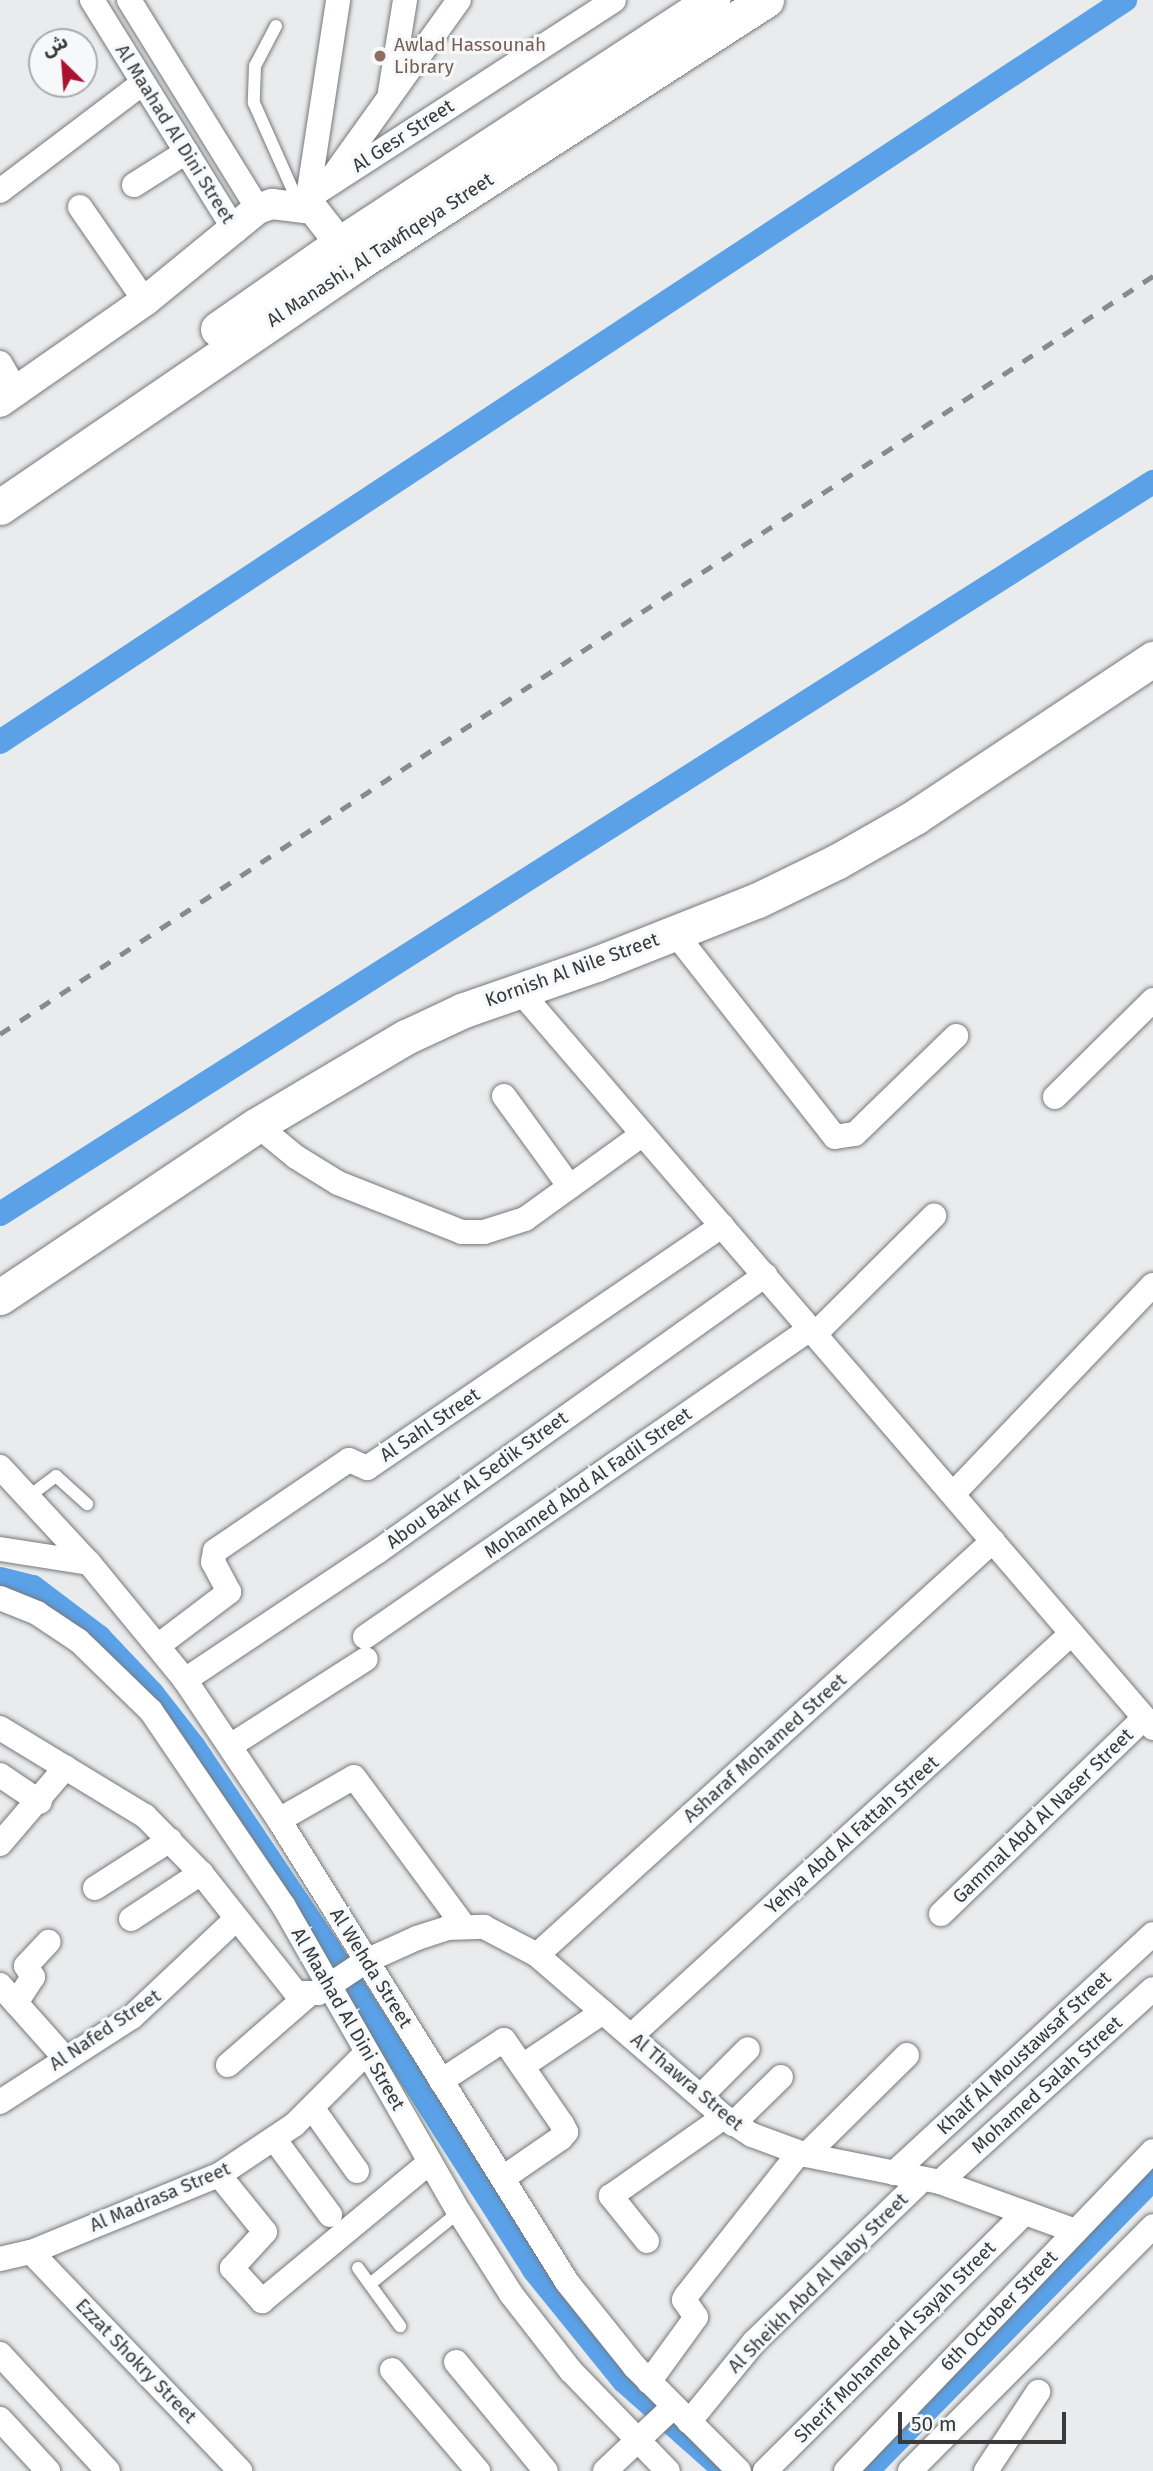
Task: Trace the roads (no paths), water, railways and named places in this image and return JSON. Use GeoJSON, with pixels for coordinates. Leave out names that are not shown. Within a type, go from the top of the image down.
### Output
{"type":"FeatureCollection","features":[{"type":"Feature","properties":{"kind":"main road","name":"Al Manashi, Al Tawfiqeya Street"},"geometry":{"type":"LineString","coordinates":[[0,507],[349,253],[713,0]]}},
{"type":"Feature","properties":{"kind":"main road","name":"Al Manashi, Al Tawfiqeya Street"},"geometry":{"type":"LineString","coordinates":[[0,482],[349,253],[766,0]]}},
{"type":"Feature","properties":{"kind":"main road","name":"Kornish Al Nile Street"},"geometry":{"type":"LineString","coordinates":[[0,1297],[257,1125],[405,1037],[519,990],[758,900],[915,817],[1153,659]]}},
{"type":"Feature","properties":{"kind":"street","name":"Al Maahad Al Dini Street"},"geometry":{"type":"LineString","coordinates":[[92,0],[235,231]]}},
{"type":"Feature","properties":{"kind":"street","name":"Al Maahad Al Dini Street"},"geometry":{"type":"LineString","coordinates":[[129,0],[258,209]]}},
{"type":"Feature","properties":{"kind":"street"},"geometry":{"type":"LineString","coordinates":[[338,0],[311,196],[313,209],[349,253]]}},
{"type":"Feature","properties":{"kind":"street"},"geometry":{"type":"LineString","coordinates":[[389,98],[405,0]]}},
{"type":"Feature","properties":{"kind":"street"},"geometry":{"type":"LineString","coordinates":[[0,363],[8,397],[145,301],[235,231],[258,209],[311,196],[389,98],[459,0]]}},
{"type":"Feature","properties":{"kind":"street","name":"Al Gesr Street"},"geometry":{"type":"LineString","coordinates":[[311,196],[582,8],[614,0]]}},
{"type":"Feature","properties":{"kind":"street"},"geometry":{"type":"LineString","coordinates":[[123,50],[150,34]]}},
{"type":"Feature","properties":{"kind":"street"},"geometry":{"type":"LineString","coordinates":[[0,191],[143,83]]}},
{"type":"Feature","properties":{"kind":"street"},"geometry":{"type":"LineString","coordinates":[[134,185],[186,152]]}},
{"type":"Feature","properties":{"kind":"street"},"geometry":{"type":"LineString","coordinates":[[80,206],[145,301]]}},
{"type":"Feature","properties":{"kind":"street"},"geometry":{"type":"LineString","coordinates":[[675,933],[835,1137],[855,1134],[957,1036]]}},
{"type":"Feature","properties":{"kind":"street"},"geometry":{"type":"LineString","coordinates":[[519,990],[1149,1723]]}},
{"type":"Feature","properties":{"kind":"street"},"geometry":{"type":"LineString","coordinates":[[1055,1097],[1153,1000]]}},
{"type":"Feature","properties":{"kind":"street"},"geometry":{"type":"LineString","coordinates":[[504,1096],[570,1187]]}},
{"type":"Feature","properties":{"kind":"street"},"geometry":{"type":"LineString","coordinates":[[257,1125],[296,1157],[338,1183],[463,1232],[505,1228],[570,1187],[643,1134]]}},
{"type":"Feature","properties":{"kind":"street","name":"Mohamed Abd Al Fadil Street"},"geometry":{"type":"LineString","coordinates":[[230,1746],[813,1331],[934,1216]]}},
{"type":"Feature","properties":{"kind":"street","name":"Al Sahl Street"},"geometry":{"type":"LineString","coordinates":[[159,1645],[229,1592],[213,1562],[215,1551],[349,1460],[367,1468],[722,1226]]}},
{"type":"Feature","properties":{"kind":"street","name":"Abou Bakr Al Sedik Street"},"geometry":{"type":"LineString","coordinates":[[185,1680],[411,1528],[765,1276]]}},
{"type":"Feature","properties":{"kind":"street"},"geometry":{"type":"LineString","coordinates":[[953,1494],[1153,1285]]}},
{"type":"Feature","properties":{"kind":"street","name":"Al Wehda Street"},"geometry":{"type":"LineString","coordinates":[[0,1467],[89,1563],[159,1645],[185,1680],[279,1820],[567,2282],[649,2382],[738,2471]]}},
{"type":"Feature","properties":{"kind":"street","name":"Asharaf Mohamed Street"},"geometry":{"type":"LineString","coordinates":[[537,1955],[993,1541]]}},
{"type":"Feature","properties":{"kind":"street"},"geometry":{"type":"LineString","coordinates":[[2,1555],[89,1563]]}},
{"type":"Feature","properties":{"kind":"street","name":"Al Maahad Al Dini Street"},"geometry":{"type":"LineString","coordinates":[[0,1598],[37,1614],[79,1642],[152,1711],[331,1983],[367,2052],[459,2212],[540,2333],[633,2454],[667,2471]]}},
{"type":"Feature","properties":{"kind":"street","name":"Yehya Abd Al Fattah Street"},"geometry":{"type":"LineString","coordinates":[[631,2036],[1072,1633]]}},
{"type":"Feature","properties":{"kind":"street","name":"Gammal Abd Al Naser Street"},"geometry":{"type":"LineString","coordinates":[[941,1914],[1149,1723]]}},
{"type":"Feature","properties":{"kind":"street"},"geometry":{"type":"LineString","coordinates":[[0,1728],[145,1816],[201,1873],[234,1921],[288,1986],[307,1996]]}},
{"type":"Feature","properties":{"kind":"street"},"geometry":{"type":"LineString","coordinates":[[0,1844],[40,1802],[66,1768]]}},
{"type":"Feature","properties":{"kind":"street"},"geometry":{"type":"LineString","coordinates":[[0,1775],[40,1802]]}},
{"type":"Feature","properties":{"kind":"street"},"geometry":{"type":"LineString","coordinates":[[279,1820],[354,1777],[464,1926]]}},
{"type":"Feature","properties":{"kind":"street"},"geometry":{"type":"LineString","coordinates":[[95,1888],[170,1840]]}},
{"type":"Feature","properties":{"kind":"street"},"geometry":{"type":"LineString","coordinates":[[131,1919],[201,1873]]}},
{"type":"Feature","properties":{"kind":"street","name":"Al Nafed Street"},"geometry":{"type":"LineString","coordinates":[[0,2101],[161,1994],[234,1921]]}},
{"type":"Feature","properties":{"kind":"street","name":"Al Thawra Street"},"geometry":{"type":"LineString","coordinates":[[228,2065],[307,1996],[366,1961],[417,1938],[464,1926],[511,1938],[537,1955],[729,2120],[803,2154],[932,2181],[1075,2231]]}},
{"type":"Feature","properties":{"kind":"street","name":"Khalf Al Moustawsaf Street"},"geometry":{"type":"LineString","coordinates":[[894,2173],[1153,1934]]}},
{"type":"Feature","properties":{"kind":"street"},"geometry":{"type":"LineString","coordinates":[[48,1942],[26,1966],[33,1977],[8,1994],[65,2058]]}},
{"type":"Feature","properties":{"kind":"street","name":"Mohamed Salah Street"},"geometry":{"type":"LineString","coordinates":[[932,2181],[1153,1989]]}},
{"type":"Feature","properties":{"kind":"street"},"geometry":{"type":"LineString","coordinates":[[524,2065],[603,2012]]}},
{"type":"Feature","properties":{"kind":"street"},"geometry":{"type":"LineString","coordinates":[[441,2081],[499,2041],[509,2045],[524,2065],[566,2132],[503,2178]]}},
{"type":"Feature","properties":{"kind":"street"},"geometry":{"type":"LineString","coordinates":[[701,2096],[748,2049]]}},
{"type":"Feature","properties":{"kind":"street","name":"Al Madrasa Street"},"geometry":{"type":"LineString","coordinates":[[0,2259],[31,2252],[219,2175],[275,2140],[313,2109],[367,2052]]}},
{"type":"Feature","properties":{"kind":"street"},"geometry":{"type":"LineString","coordinates":[[649,2382],[696,2317],[684,2300],[686,2296],[803,2154],[907,2055]]}},
{"type":"Feature","properties":{"kind":"street"},"geometry":{"type":"LineString","coordinates":[[647,2241],[611,2196],[729,2120],[781,2077]]}},
{"type":"Feature","properties":{"kind":"street"},"geometry":{"type":"LineString","coordinates":[[313,2109],[357,2171]]}},
{"type":"Feature","properties":{"kind":"street"},"geometry":{"type":"LineString","coordinates":[[275,2140],[330,2215]]}},
{"type":"Feature","properties":{"kind":"street","name":"6th October Street"},"geometry":{"type":"LineString","coordinates":[[846,2471],[1153,2151]]}},
{"type":"Feature","properties":{"kind":"street"},"geometry":{"type":"LineString","coordinates":[[219,2175],[265,2232],[232,2268],[262,2301],[430,2162]]}},
{"type":"Feature","properties":{"kind":"street","name":"Al Sheikh Abd Al Naby Street"},"geometry":{"type":"LineString","coordinates":[[605,2471],[633,2454],[681,2414],[754,2342],[932,2181]]}},
{"type":"Feature","properties":{"kind":"street","name":"Sherif Mohamed Al Sayah Street"},"geometry":{"type":"LineString","coordinates":[[765,2471],[1025,2213]]}},
{"type":"Feature","properties":{"kind":"street"},"geometry":{"type":"LineString","coordinates":[[911,2471],[1153,2226]]}},
{"type":"Feature","properties":{"kind":"street","name":"Ezzat Shokry Street"},"geometry":{"type":"LineString","coordinates":[[31,2252],[240,2471]]}},
{"type":"Feature","properties":{"kind":"street"},"geometry":{"type":"LineString","coordinates":[[0,2354],[108,2471]]}},
{"type":"Feature","properties":{"kind":"street"},"geometry":{"type":"LineString","coordinates":[[456,2362],[546,2471]]}},
{"type":"Feature","properties":{"kind":"street"},"geometry":{"type":"LineString","coordinates":[[392,2370],[478,2471]]}},
{"type":"Feature","properties":{"kind":"street"},"geometry":{"type":"LineString","coordinates":[[986,2471],[1038,2392]]}},
{"type":"Feature","properties":{"kind":"street"},"geometry":{"type":"LineString","coordinates":[[0,2419],[48,2471]]}},
{"type":"Feature","properties":{"kind":"lane"},"geometry":{"type":"LineString","coordinates":[[276,26],[255,66],[254,103],[311,196]]}},
{"type":"Feature","properties":{"kind":"lane"},"geometry":{"type":"LineString","coordinates":[[28,1497],[56,1476],[87,1504]]}},
{"type":"Feature","properties":{"kind":"lane"},"geometry":{"type":"LineString","coordinates":[[370,2284],[459,2212]]}},
{"type":"Feature","properties":{"kind":"lane"},"geometry":{"type":"LineString","coordinates":[[359,2268],[400,2326]]}},
{"type":"Feature","properties":{"kind":"waterway"},"geometry":{"type":"LineString","coordinates":[[0,742],[1125,0]]}},
{"type":"Feature","properties":{"kind":"waterway"},"geometry":{"type":"LineString","coordinates":[[0,1214],[1153,482]]}},
{"type":"Feature","properties":{"kind":"waterway"},"geometry":{"type":"LineString","coordinates":[[0,1579],[33,1587],[99,1637],[152,1693],[194,1747],[329,1949],[534,2270],[624,2381],[722,2468]]}},
{"type":"Feature","properties":{"kind":"waterway"},"geometry":{"type":"LineString","coordinates":[[867,2471],[1153,2179]]}},
{"type":"Feature","properties":{"kind":"railway"},"geometry":{"type":"LineString","coordinates":[[0,1034],[1153,276]]}},
{"type":"Feature","properties":{"kind":"place","name":"Awlad Hassounah Library"},"geometry":{"type":"Point","coordinates":[380,56]}}]}
